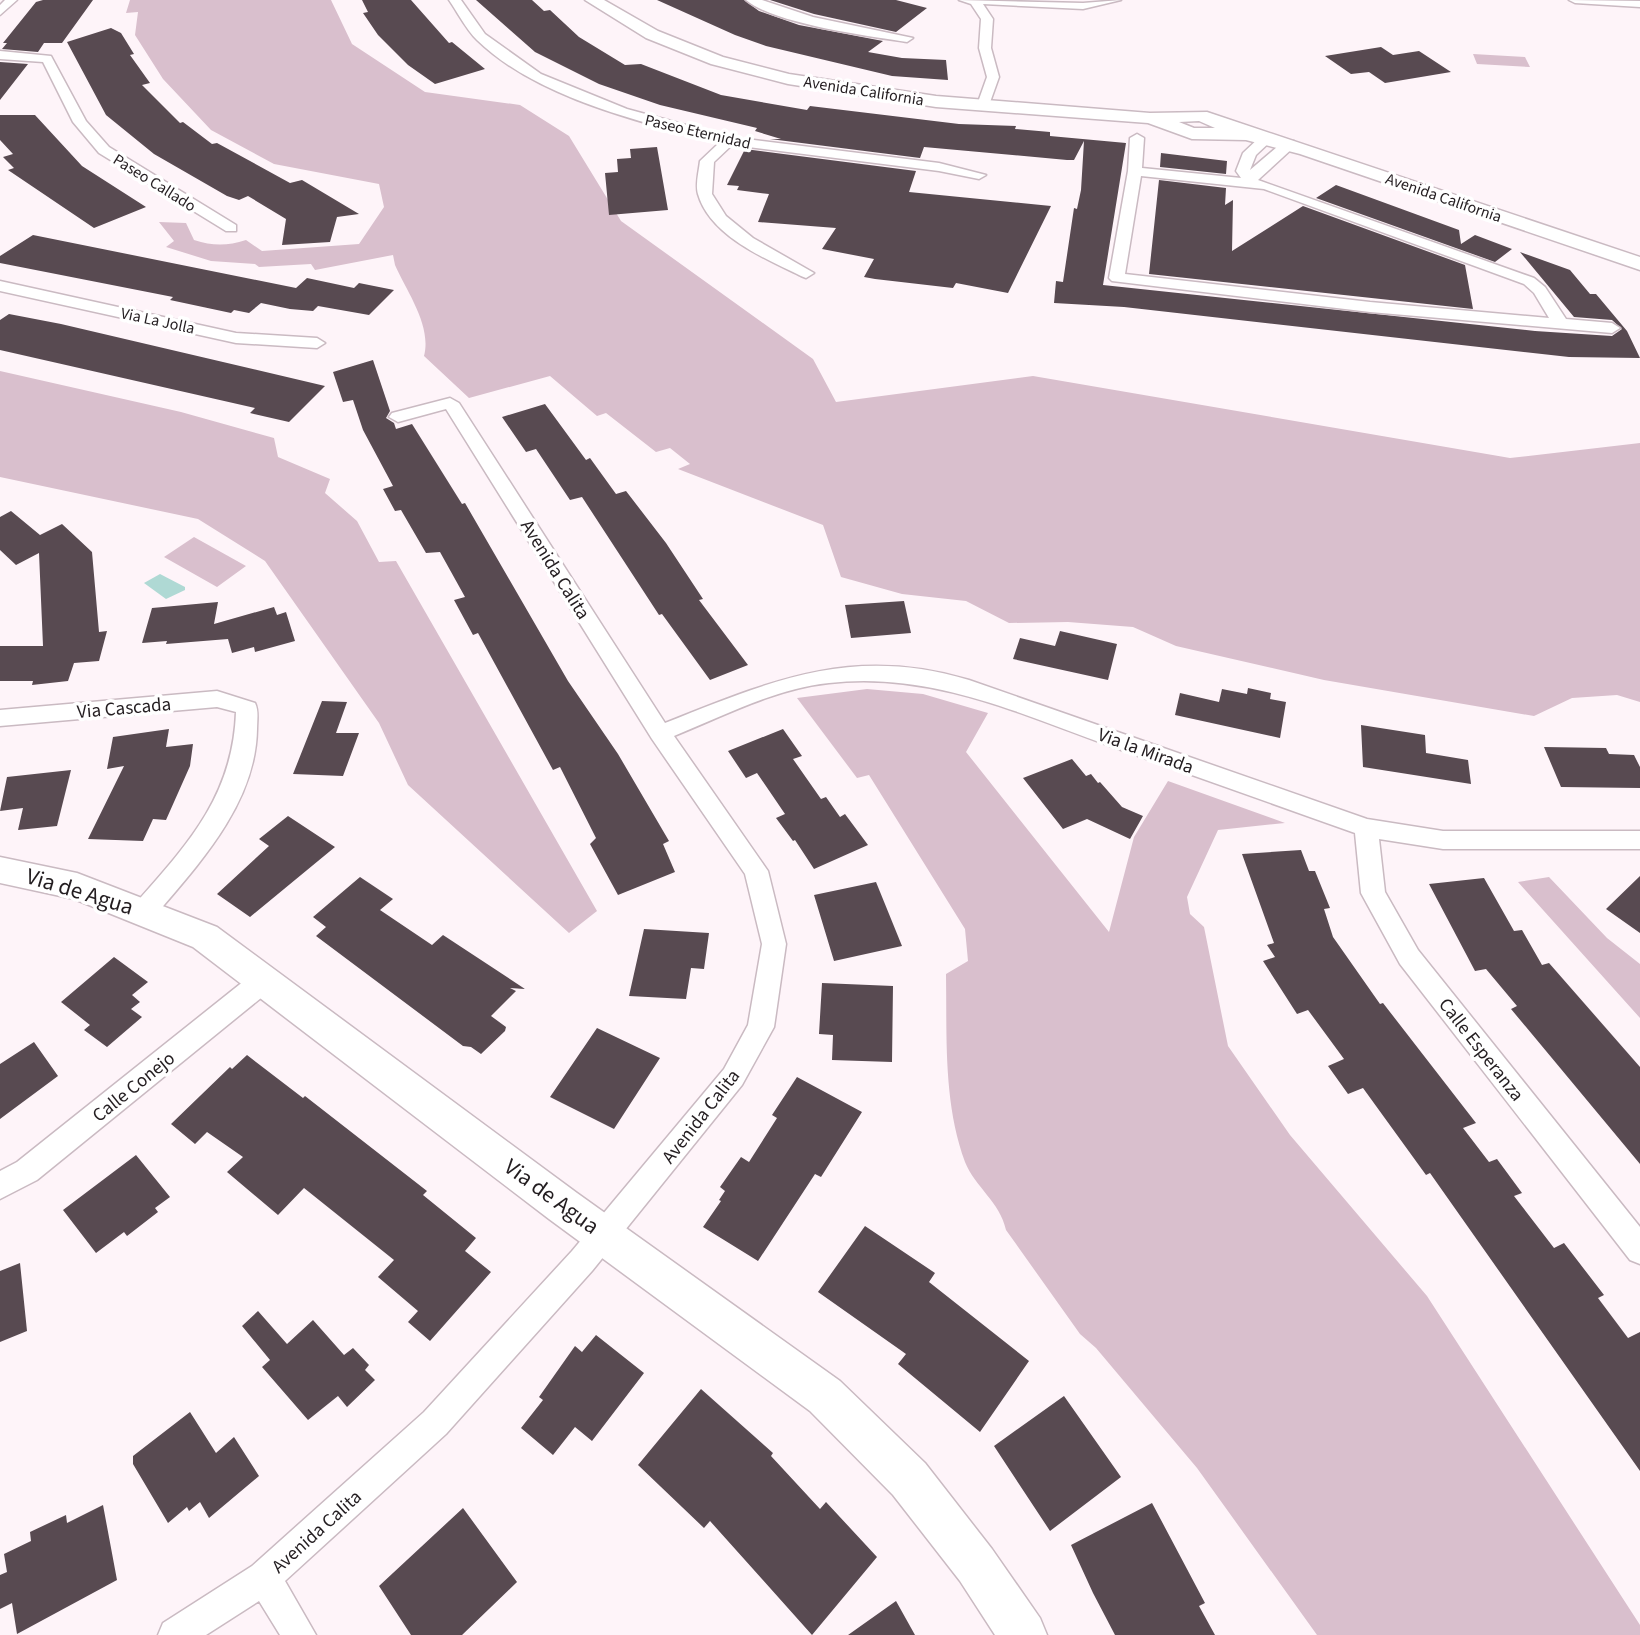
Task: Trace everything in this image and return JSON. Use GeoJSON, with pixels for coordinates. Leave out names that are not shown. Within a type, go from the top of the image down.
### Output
{"type":"FeatureCollection","features":[{"type":"Feature","properties":{"kind":"street"},"geometry":{"type":"LineString","coordinates":[[0,12],[11,0]]}},
{"type":"Feature","properties":{"kind":"street","name":"Paseo Eternidad"},"geometry":{"type":"LineString","coordinates":[[455,0],[481,37],[537,77],[622,112],[729,141],[939,167],[979,175]]}},
{"type":"Feature","properties":{"kind":"street","name":"Avenida California"},"geometry":{"type":"LineString","coordinates":[[593,0],[656,37],[740,66],[873,94],[1150,118],[1192,133],[1256,136],[1640,264]]}},
{"type":"Feature","properties":{"kind":"street"},"geometry":{"type":"LineString","coordinates":[[752,0],[777,11],[850,30],[906,38]]}},
{"type":"Feature","properties":{"kind":"street"},"geometry":{"type":"LineString","coordinates":[[970,1],[1083,6],[1115,0]]}},
{"type":"Feature","properties":{"kind":"street"},"geometry":{"type":"LineString","coordinates":[[1575,0],[1640,4]]}},
{"type":"Feature","properties":{"kind":"street"},"geometry":{"type":"LineString","coordinates":[[970,1],[987,19],[983,40],[986,62],[993,77],[983,105]]}},
{"type":"Feature","properties":{"kind":"street","name":"Paseo Callado"},"geometry":{"type":"LineString","coordinates":[[0,55],[47,58],[80,122],[104,150],[231,228]]}},
{"type":"Feature","properties":{"kind":"street"},"geometry":{"type":"LineString","coordinates":[[1250,181],[1243,171],[1244,163],[1256,136]]}},
{"type":"Feature","properties":{"kind":"street"},"geometry":{"type":"LineString","coordinates":[[1136,138],[1135,171],[1117,278],[1370,307],[1612,328]]}},
{"type":"Feature","properties":{"kind":"street"},"geometry":{"type":"LineString","coordinates":[[729,141],[707,161],[705,193],[723,223],[766,252],[807,273]]}},
{"type":"Feature","properties":{"kind":"street"},"geometry":{"type":"LineString","coordinates":[[1250,181],[1255,173],[1289,145]]}},
{"type":"Feature","properties":{"kind":"street"},"geometry":{"type":"LineString","coordinates":[[1135,171],[1250,181],[1266,185],[1529,281],[1540,290],[1561,324]]}},
{"type":"Feature","properties":{"kind":"street","name":"Via La Jolla"},"geometry":{"type":"LineString","coordinates":[[0,286],[236,338],[317,343]]}},
{"type":"Feature","properties":{"kind":"street","name":"Avenida Calita"},"geometry":{"type":"LineString","coordinates":[[175,1635],[264,1578],[435,1423],[604,1234],[733,1077],[761,1027],[774,944],[756,871],[660,733],[450,403],[398,417]]}},
{"type":"Feature","properties":{"kind":"street","name":"Via la Mirada"},"geometry":{"type":"LineString","coordinates":[[660,733],[807,679],[859,673],[914,675],[974,689],[1366,828],[1443,839],[1640,840]]}},
{"type":"Feature","properties":{"kind":"street","name":"Via Cascada"},"geometry":{"type":"LineString","coordinates":[[0,718],[217,699],[247,708],[248,723],[236,783],[210,835],[144,911]]}},
{"type":"Feature","properties":{"kind":"street","name":"Calle Esperanza"},"geometry":{"type":"LineString","coordinates":[[1366,828],[1373,893],[1409,957],[1640,1250]]}},
{"type":"Feature","properties":{"kind":"street","name":"Via de Agua"},"geometry":{"type":"LineString","coordinates":[[0,870],[27,872],[144,911],[205,937],[825,1396],[909,1479],[975,1565],[1023,1635]]}},
{"type":"Feature","properties":{"kind":"street","name":"Calle Conejo"},"geometry":{"type":"LineString","coordinates":[[0,1186],[27,1171],[263,981]]}},
{"type":"Feature","properties":{"kind":"street"},"geometry":{"type":"LineString","coordinates":[[264,1578],[299,1635]]}},
{"type":"Feature","properties":{"kind":"shaded area"},"geometry":{"type":"Polygon","coordinates":[[[130,0],[331,0],[352,44],[425,92],[520,105],[569,136],[621,221],[813,359],[836,402],[1033,376],[1510,458],[1640,443],[1640,702],[1617,695],[1572,698],[1534,716],[1324,680],[1176,646],[1133,627],[1068,622],[1009,623],[966,601],[902,594],[841,577],[823,525],[678,469],[690,464],[670,448],[656,452],[606,413],[597,416],[550,376],[469,398],[424,356],[426,345],[422,321],[395,265],[393,255],[315,270],[311,264],[259,267],[255,264],[211,261],[166,247],[174,241],[159,222],[186,223],[194,240],[201,242],[220,244],[246,240],[262,251],[359,244],[384,207],[379,184],[274,164],[211,130],[163,79],[135,35],[138,12],[126,13],[130,0]]]}},
{"type":"Feature","properties":{"kind":"shaded area"},"geometry":{"type":"Polygon","coordinates":[[[1473,54],[1525,57],[1530,67],[1477,64],[1473,54]]]}},
{"type":"Feature","properties":{"kind":"shaded area"},"geometry":{"type":"Polygon","coordinates":[[[0,371],[181,412],[274,438],[278,457],[330,479],[325,493],[357,521],[379,562],[396,561],[597,911],[569,933],[408,785],[379,723],[265,561],[198,519],[0,477],[0,371]]]}},
{"type":"Feature","properties":{"kind":"shaded area"},"geometry":{"type":"Polygon","coordinates":[[[194,537],[246,566],[217,587],[164,557],[194,537]]]}},
{"type":"Feature","properties":{"kind":"shaded area"},"geometry":{"type":"Polygon","coordinates":[[[160,574],[185,587],[185,590],[166,599],[144,583],[160,574]]]}},
{"type":"Feature","properties":{"kind":"shaded area"},"geometry":{"type":"Polygon","coordinates":[[[867,689],[923,694],[988,713],[966,752],[1109,932],[1134,837],[1168,781],[1285,823],[1218,830],[1187,897],[1190,914],[1204,927],[1228,1046],[1290,1135],[1427,1296],[1640,1625],[1640,1635],[1317,1635],[1197,1468],[1096,1348],[1080,1334],[1006,1230],[993,1203],[969,1171],[953,1116],[947,1045],[946,974],[968,961],[965,929],[869,775],[857,778],[797,698],[867,689]]]}},
{"type":"Feature","properties":{"kind":"shaded area"},"geometry":{"type":"Polygon","coordinates":[[[1549,877],[1607,938],[1640,964],[1640,1018],[1518,882],[1549,877]]]}},
{"type":"Feature","properties":{"kind":"building"},"geometry":{"type":"Polygon","coordinates":[[[93,0],[62,43],[44,43],[38,52],[2,49],[7,43],[3,43],[36,2],[93,0]]]}},
{"type":"Feature","properties":{"kind":"building"},"geometry":{"type":"Polygon","coordinates":[[[362,0],[411,0],[449,43],[452,42],[485,69],[435,84],[408,65],[378,35],[363,13],[368,12],[362,0]]]}},
{"type":"Feature","properties":{"kind":"building"},"geometry":{"type":"Polygon","coordinates":[[[476,0],[532,0],[544,11],[550,10],[579,37],[625,65],[641,64],[721,95],[807,110],[810,106],[959,124],[1016,126],[1015,129],[1050,132],[1050,136],[1126,143],[1103,285],[1535,331],[1612,336],[1622,329],[1612,320],[1574,317],[1520,252],[1570,270],[1590,294],[1596,294],[1627,331],[1640,358],[1569,357],[1124,307],[1054,303],[1056,281],[1063,282],[1074,208],[1077,209],[1081,190],[1084,141],[1074,160],[1067,160],[924,147],[920,158],[770,139],[781,139],[755,131],[757,128],[660,105],[599,84],[535,52],[476,0]]]}},
{"type":"Feature","properties":{"kind":"building"},"geometry":{"type":"Polygon","coordinates":[[[657,0],[744,0],[759,11],[799,25],[883,41],[868,52],[902,58],[946,60],[948,80],[892,76],[766,46],[657,0]]]}},
{"type":"Feature","properties":{"kind":"building"},"geometry":{"type":"Polygon","coordinates":[[[770,0],[896,0],[927,8],[896,32],[814,14],[770,0]]]}},
{"type":"Feature","properties":{"kind":"building"},"geometry":{"type":"Polygon","coordinates":[[[111,28],[121,33],[134,54],[130,55],[150,83],[142,85],[180,123],[183,122],[212,144],[217,143],[290,183],[302,180],[359,214],[337,217],[330,242],[282,245],[286,219],[248,196],[239,200],[227,196],[154,154],[106,115],[67,42],[111,28]]]}},
{"type":"Feature","properties":{"kind":"building"},"geometry":{"type":"Polygon","coordinates":[[[1381,47],[1393,55],[1419,51],[1451,72],[1385,83],[1369,72],[1351,74],[1325,56],[1381,47]]]}},
{"type":"Feature","properties":{"kind":"building"},"geometry":{"type":"Polygon","coordinates":[[[0,62],[28,64],[0,100],[0,62]]]}},
{"type":"Feature","properties":{"kind":"building"},"geometry":{"type":"Polygon","coordinates":[[[0,115],[35,115],[82,166],[146,207],[94,228],[8,170],[14,168],[3,157],[13,154],[0,140],[0,115]]]}},
{"type":"Feature","properties":{"kind":"building"},"geometry":{"type":"Polygon","coordinates":[[[657,147],[668,210],[609,215],[605,173],[618,172],[617,159],[631,158],[630,149],[657,147]]]}},
{"type":"Feature","properties":{"kind":"building"},"geometry":{"type":"Polygon","coordinates":[[[745,149],[916,171],[909,192],[1051,206],[1008,293],[956,283],[953,288],[864,277],[874,259],[822,249],[836,228],[758,222],[769,194],[737,190],[739,186],[727,185],[745,149]]]}},
{"type":"Feature","properties":{"kind":"building"},"geometry":{"type":"Polygon","coordinates":[[[1161,153],[1227,161],[1226,174],[1160,167],[1161,153]]]}},
{"type":"Feature","properties":{"kind":"building"},"geometry":{"type":"Polygon","coordinates":[[[1159,180],[1226,188],[1225,205],[1233,200],[1232,251],[1303,206],[1465,265],[1473,309],[1149,274],[1159,180]]]}},
{"type":"Feature","properties":{"kind":"building"},"geometry":{"type":"Polygon","coordinates":[[[1336,185],[1459,230],[1461,244],[1475,235],[1512,249],[1495,262],[1316,198],[1336,185]]]}},
{"type":"Feature","properties":{"kind":"building"},"geometry":{"type":"Polygon","coordinates":[[[33,235],[296,288],[307,278],[354,288],[359,283],[394,290],[369,315],[318,306],[313,311],[261,303],[249,313],[234,310],[231,313],[170,300],[173,297],[0,263],[0,256],[33,235]]]}},
{"type":"Feature","properties":{"kind":"building"},"geometry":{"type":"Polygon","coordinates":[[[9,314],[325,386],[289,422],[250,413],[255,408],[0,350],[0,320],[9,314]]]}},
{"type":"Feature","properties":{"kind":"building"},"geometry":{"type":"Polygon","coordinates":[[[373,360],[390,411],[386,418],[394,423],[396,429],[412,424],[462,504],[465,503],[568,681],[618,754],[669,841],[663,844],[675,872],[618,895],[590,844],[596,838],[560,767],[553,770],[478,633],[473,635],[454,600],[465,597],[440,552],[426,553],[401,510],[395,511],[383,489],[393,486],[363,430],[353,400],[343,402],[333,372],[373,360]]]}},
{"type":"Feature","properties":{"kind":"building"},"geometry":{"type":"Polygon","coordinates":[[[545,404],[586,460],[590,458],[616,494],[626,491],[666,543],[703,599],[699,600],[748,665],[710,680],[662,614],[659,615],[582,497],[570,500],[536,449],[526,452],[502,417],[545,404]]]}},
{"type":"Feature","properties":{"kind":"building"},"geometry":{"type":"Polygon","coordinates":[[[11,511],[40,535],[62,524],[92,552],[99,632],[107,631],[99,661],[74,663],[68,681],[32,685],[33,681],[0,681],[0,646],[43,646],[39,553],[16,565],[0,550],[0,517],[11,511]]]}},
{"type":"Feature","properties":{"kind":"building"},"geometry":{"type":"Polygon","coordinates":[[[904,601],[911,633],[851,638],[845,605],[904,601]]]}},
{"type":"Feature","properties":{"kind":"building"},"geometry":{"type":"Polygon","coordinates":[[[218,602],[214,624],[274,607],[277,615],[286,612],[295,641],[255,652],[254,647],[232,653],[228,639],[166,644],[167,641],[142,643],[152,608],[218,602]]]}},
{"type":"Feature","properties":{"kind":"building"},"geometry":{"type":"Polygon","coordinates":[[[1060,631],[1117,644],[1108,680],[1013,659],[1020,638],[1055,646],[1060,631]]]}},
{"type":"Feature","properties":{"kind":"building"},"geometry":{"type":"Polygon","coordinates":[[[1248,688],[1271,693],[1270,699],[1286,702],[1280,738],[1175,715],[1180,693],[1219,702],[1222,689],[1247,694],[1248,688]]]}},
{"type":"Feature","properties":{"kind":"building"},"geometry":{"type":"Polygon","coordinates":[[[322,701],[347,702],[336,733],[359,733],[343,776],[293,774],[322,701]]]}},
{"type":"Feature","properties":{"kind":"building"},"geometry":{"type":"Polygon","coordinates":[[[1361,725],[1425,735],[1426,753],[1468,760],[1471,784],[1363,767],[1361,725]]]}},
{"type":"Feature","properties":{"kind":"building"},"geometry":{"type":"Polygon","coordinates":[[[169,729],[166,747],[193,744],[190,766],[166,820],[153,819],[143,841],[88,839],[124,766],[107,769],[113,737],[169,729]]]}},
{"type":"Feature","properties":{"kind":"building"},"geometry":{"type":"Polygon","coordinates":[[[783,729],[802,756],[793,759],[821,799],[826,797],[840,817],[845,814],[868,845],[814,869],[776,818],[785,814],[757,773],[746,778],[728,751],[783,729]]]}},
{"type":"Feature","properties":{"kind":"building"},"geometry":{"type":"Polygon","coordinates":[[[1544,747],[1606,748],[1609,754],[1634,755],[1640,767],[1640,788],[1561,787],[1544,747]]]}},
{"type":"Feature","properties":{"kind":"building"},"geometry":{"type":"Polygon","coordinates":[[[1072,759],[1086,776],[1091,774],[1100,782],[1122,807],[1143,816],[1130,839],[1087,819],[1063,829],[1023,778],[1072,759]]]}},
{"type":"Feature","properties":{"kind":"building"},"geometry":{"type":"Polygon","coordinates":[[[71,770],[57,826],[18,830],[23,808],[0,811],[7,777],[71,770]]]}},
{"type":"Feature","properties":{"kind":"building"},"geometry":{"type":"Polygon","coordinates":[[[288,816],[335,847],[250,917],[217,894],[269,846],[259,839],[288,816]]]}},
{"type":"Feature","properties":{"kind":"building"},"geometry":{"type":"Polygon","coordinates":[[[1301,850],[1309,871],[1315,871],[1330,908],[1324,909],[1333,937],[1380,1004],[1383,1003],[1476,1123],[1463,1128],[1489,1162],[1497,1159],[1522,1193],[1514,1196],[1554,1248],[1564,1243],[1604,1295],[1598,1298],[1628,1338],[1640,1332],[1640,1471],[1430,1173],[1426,1175],[1363,1088],[1348,1094],[1328,1066],[1344,1059],[1308,1010],[1297,1014],[1263,961],[1275,957],[1267,945],[1274,943],[1242,854],[1301,850]]]}},
{"type":"Feature","properties":{"kind":"building"},"geometry":{"type":"Polygon","coordinates":[[[1640,876],[1640,933],[1606,909],[1640,876]]]}},
{"type":"Feature","properties":{"kind":"building"},"geometry":{"type":"Polygon","coordinates":[[[360,877],[393,899],[380,910],[432,945],[443,935],[525,989],[510,988],[516,991],[491,1016],[506,1027],[505,1031],[481,1054],[471,1047],[463,1046],[316,936],[326,927],[313,917],[360,877]]]}},
{"type":"Feature","properties":{"kind":"building"},"geometry":{"type":"Polygon","coordinates":[[[1484,878],[1514,931],[1522,930],[1542,965],[1549,963],[1640,1067],[1640,1164],[1511,1009],[1517,1006],[1486,969],[1475,971],[1429,884],[1484,878]]]}},
{"type":"Feature","properties":{"kind":"building"},"geometry":{"type":"Polygon","coordinates":[[[876,882],[902,946],[834,961],[814,895],[876,882]]]}},
{"type":"Feature","properties":{"kind":"building"},"geometry":{"type":"Polygon","coordinates":[[[644,929],[709,933],[704,969],[691,968],[686,999],[629,996],[644,929]]]}},
{"type":"Feature","properties":{"kind":"building"},"geometry":{"type":"Polygon","coordinates":[[[114,957],[148,982],[132,995],[140,1002],[131,1009],[142,1017],[107,1047],[84,1030],[90,1025],[61,1002],[114,957]]]}},
{"type":"Feature","properties":{"kind":"building"},"geometry":{"type":"Polygon","coordinates":[[[822,983],[893,986],[892,1062],[832,1060],[833,1035],[819,1034],[822,983]]]}},
{"type":"Feature","properties":{"kind":"building"},"geometry":{"type":"Polygon","coordinates":[[[597,1028],[660,1058],[614,1129],[550,1097],[597,1028]]]}},
{"type":"Feature","properties":{"kind":"building"},"geometry":{"type":"Polygon","coordinates":[[[34,1042],[58,1076],[0,1119],[0,1064],[34,1042]]]}},
{"type":"Feature","properties":{"kind":"building"},"geometry":{"type":"Polygon","coordinates":[[[247,1055],[303,1098],[305,1096],[427,1191],[423,1195],[476,1238],[465,1251],[491,1272],[430,1341],[408,1322],[418,1311],[378,1277],[394,1260],[304,1188],[278,1215],[227,1172],[243,1157],[207,1132],[195,1144],[171,1124],[230,1067],[232,1069],[247,1055]]]}},
{"type":"Feature","properties":{"kind":"building"},"geometry":{"type":"Polygon","coordinates":[[[797,1077],[862,1112],[821,1177],[815,1174],[758,1261],[703,1227],[721,1201],[719,1200],[725,1191],[720,1187],[741,1157],[749,1162],[777,1118],[772,1115],[797,1077]]]}},
{"type":"Feature","properties":{"kind":"building"},"geometry":{"type":"Polygon","coordinates":[[[136,1155],[170,1197],[155,1208],[158,1212],[127,1236],[124,1232],[96,1253],[63,1210],[136,1155]]]}},
{"type":"Feature","properties":{"kind":"building"},"geometry":{"type":"Polygon","coordinates":[[[865,1226],[935,1273],[929,1282],[1029,1361],[980,1432],[898,1364],[906,1354],[818,1292],[865,1226]]]}},
{"type":"Feature","properties":{"kind":"building"},"geometry":{"type":"Polygon","coordinates":[[[20,1263],[27,1331],[0,1342],[0,1271],[20,1263]]]}},
{"type":"Feature","properties":{"kind":"building"},"geometry":{"type":"Polygon","coordinates":[[[258,1311],[287,1344],[313,1320],[344,1355],[353,1348],[369,1365],[365,1370],[375,1380],[347,1407],[338,1396],[308,1420],[262,1367],[270,1360],[242,1326],[258,1311]]]}},
{"type":"Feature","properties":{"kind":"building"},"geometry":{"type":"Polygon","coordinates":[[[596,1335],[644,1373],[592,1441],[575,1427],[553,1455],[521,1428],[543,1400],[539,1397],[575,1346],[582,1352],[596,1335]]]}},
{"type":"Feature","properties":{"kind":"building"},"geometry":{"type":"Polygon","coordinates":[[[701,1389],[773,1453],[771,1456],[820,1509],[826,1502],[877,1557],[812,1635],[710,1521],[704,1528],[638,1465],[701,1389]]]}},
{"type":"Feature","properties":{"kind":"building"},"geometry":{"type":"Polygon","coordinates":[[[1064,1396],[1121,1477],[1050,1531],[994,1446],[1064,1396]]]}},
{"type":"Feature","properties":{"kind":"building"},"geometry":{"type":"Polygon","coordinates":[[[190,1412],[216,1453],[234,1437],[259,1476],[209,1518],[200,1502],[189,1511],[187,1507],[168,1523],[133,1464],[133,1456],[190,1412]]]}},
{"type":"Feature","properties":{"kind":"building"},"geometry":{"type":"Polygon","coordinates":[[[1152,1503],[1205,1603],[1199,1606],[1215,1635],[1115,1635],[1093,1593],[1071,1545],[1152,1503]]]}},
{"type":"Feature","properties":{"kind":"building"},"geometry":{"type":"Polygon","coordinates":[[[103,1505],[117,1580],[17,1634],[12,1603],[0,1609],[0,1575],[7,1572],[4,1554],[31,1541],[30,1532],[66,1515],[67,1523],[103,1505]]]}},
{"type":"Feature","properties":{"kind":"building"},"geometry":{"type":"Polygon","coordinates":[[[463,1508],[517,1582],[462,1635],[411,1635],[379,1586],[463,1508]]]}},
{"type":"Feature","properties":{"kind":"building"},"geometry":{"type":"Polygon","coordinates":[[[896,1601],[915,1635],[848,1635],[896,1601]]]}}]}
